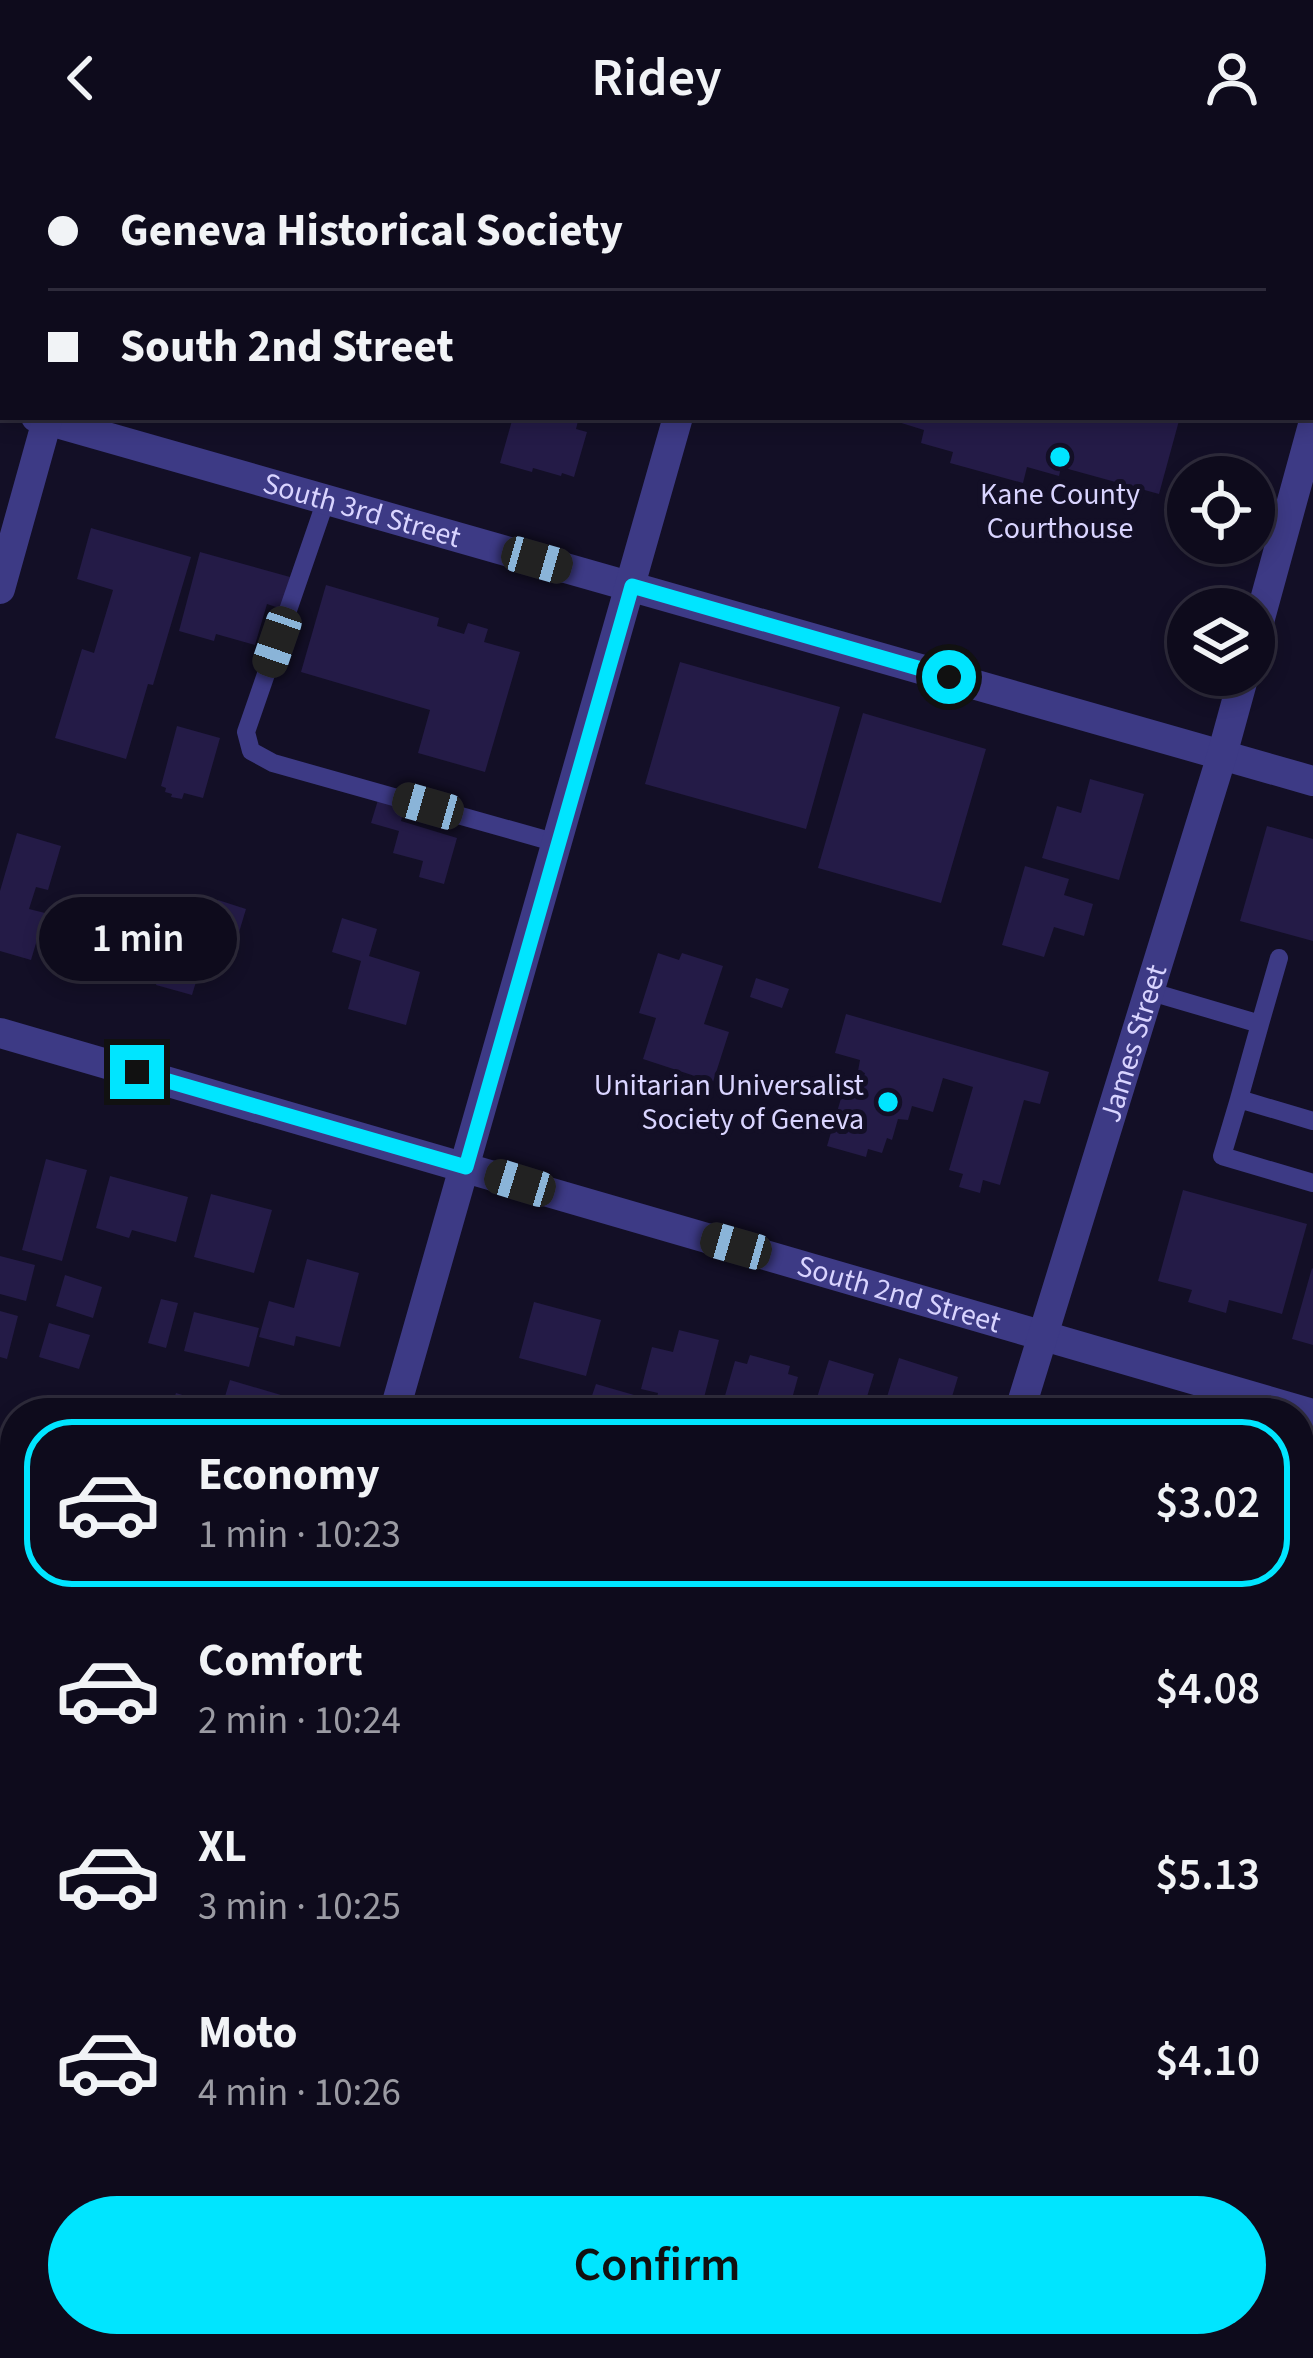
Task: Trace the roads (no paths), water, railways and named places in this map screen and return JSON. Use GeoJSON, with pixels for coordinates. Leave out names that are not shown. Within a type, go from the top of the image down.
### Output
{"type":"FeatureCollection","features":[{"type":"Feature","properties":{"kind":"street"},"geometry":{"type":"LineString","coordinates":[[0,589],[43,420]]}},
{"type":"Feature","properties":{"kind":"street","name":"South 3rd Street"},"geometry":{"type":"LineString","coordinates":[[51,420],[1313,781]]}},
{"type":"Feature","properties":{"kind":"street"},"geometry":{"type":"LineString","coordinates":[[398,1398],[677,420]]}},
{"type":"Feature","properties":{"kind":"street"},"geometry":{"type":"LineString","coordinates":[[1269,588],[1311,439]]}},
{"type":"Feature","properties":{"kind":"street","name":"James Street"},"geometry":{"type":"LineString","coordinates":[[1023,1398],[1238,696]]}},
{"type":"Feature","properties":{"kind":"street","name":"South 2nd Street"},"geometry":{"type":"LineString","coordinates":[[0,1034],[1257,1398]]}},
{"type":"Feature","properties":{"kind":"lane"},"geometry":{"type":"LineString","coordinates":[[326,500],[246,732],[251,751],[274,763],[557,843]]}},
{"type":"Feature","properties":{"kind":"lane"},"geometry":{"type":"LineString","coordinates":[[1279,958],[1222,1156],[1313,1183]]}},
{"type":"Feature","properties":{"kind":"lane"},"geometry":{"type":"LineString","coordinates":[[1148,992],[1260,1024]]}},
{"type":"Feature","properties":{"kind":"lane"},"geometry":{"type":"LineString","coordinates":[[1238,1099],[1313,1120]]}},
{"type":"Feature","properties":{"kind":"place","name":"Kane County Courthouse"},"geometry":{"type":"Point","coordinates":[1060,457]}},
{"type":"Feature","properties":{"kind":"place","name":"Unitarian Universalist Society of Geneva"},"geometry":{"type":"Point","coordinates":[888,1102]}}]}
